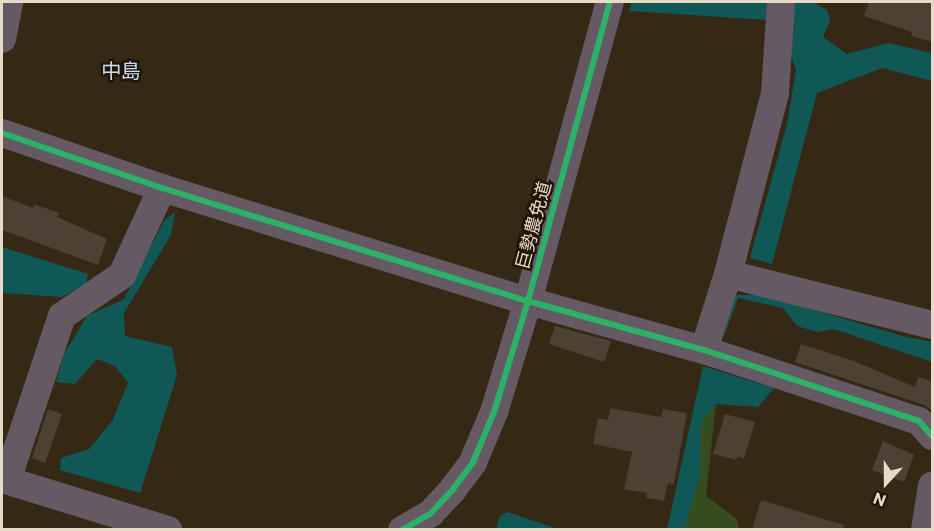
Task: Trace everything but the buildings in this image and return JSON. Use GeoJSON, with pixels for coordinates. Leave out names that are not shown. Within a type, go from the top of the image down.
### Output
{"type":"FeatureCollection","features":[{"type":"Feature","properties":{"kind":"street"},"geometry":{"type":"LineString","coordinates":[[2,39],[9,2]]}},
{"type":"Feature","properties":{"kind":"street","name":"巨勢農免道"},"geometry":{"type":"LineString","coordinates":[[402,530],[431,513],[473,462],[494,412],[528,301],[610,2]]}},
{"type":"Feature","properties":{"kind":"street"},"geometry":{"type":"LineString","coordinates":[[704,350],[728,274],[775,93],[781,2]]}},
{"type":"Feature","properties":{"kind":"street"},"geometry":{"type":"LineString","coordinates":[[2,133],[162,188],[528,301],[704,350],[919,421],[933,436]]}},
{"type":"Feature","properties":{"kind":"street"},"geometry":{"type":"LineString","coordinates":[[162,188],[122,275],[62,316],[4,479],[168,530]]}},
{"type":"Feature","properties":{"kind":"street"},"geometry":{"type":"LineString","coordinates":[[728,274],[933,325]]}},
{"type":"Feature","properties":{"kind":"street"},"geometry":{"type":"LineString","coordinates":[[925,530],[933,486]]}},
{"type":"Feature","properties":{"kind":"green space"},"geometry":{"type":"Polygon","coordinates":[[[697,396],[716,403],[706,496],[737,519],[739,529],[667,530],[697,396]]]}},
{"type":"Feature","properties":{"kind":"water"},"geometry":{"type":"Polygon","coordinates":[[[632,2],[768,3],[767,20],[629,11],[632,2]]]}},
{"type":"Feature","properties":{"kind":"water"},"geometry":{"type":"Polygon","coordinates":[[[794,2],[812,2],[827,10],[830,20],[823,37],[847,54],[889,43],[932,53],[932,81],[882,68],[817,93],[772,264],[750,258],[787,124],[796,70],[790,53],[794,2]]]}},
{"type":"Feature","properties":{"kind":"water"},"geometry":{"type":"Polygon","coordinates":[[[175,212],[171,235],[124,313],[125,336],[172,347],[177,375],[140,493],[60,470],[61,458],[89,449],[112,421],[128,383],[115,366],[97,359],[75,384],[56,382],[64,354],[87,316],[124,299],[164,221],[175,212]]]}},
{"type":"Feature","properties":{"kind":"water"},"geometry":{"type":"Polygon","coordinates":[[[2,247],[88,274],[86,284],[62,297],[2,293],[2,247]]]}},
{"type":"Feature","properties":{"kind":"water"},"geometry":{"type":"Polygon","coordinates":[[[734,295],[763,295],[906,337],[932,342],[932,362],[834,329],[817,332],[797,326],[783,308],[738,298],[723,339],[734,295]]]}},
{"type":"Feature","properties":{"kind":"water"},"geometry":{"type":"Polygon","coordinates":[[[703,366],[774,388],[758,407],[716,404],[701,423],[700,474],[685,529],[667,530],[703,366]]]}},
{"type":"Feature","properties":{"kind":"water"},"geometry":{"type":"Polygon","coordinates":[[[507,512],[558,529],[496,529],[500,516],[507,512]]]}},
{"type":"Feature","properties":{"kind":"cycle path"},"geometry":{"type":"LineString","coordinates":[[402,530],[431,513],[453,489],[473,462],[494,412],[528,301],[610,2]]}},
{"type":"Feature","properties":{"kind":"cycle path"},"geometry":{"type":"LineString","coordinates":[[2,133],[162,188],[528,301],[704,350],[919,421],[932,436]]}},
{"type":"Feature","properties":{"kind":"district","name":"中島"},"geometry":{"type":"Point","coordinates":[121,70]}}]}
